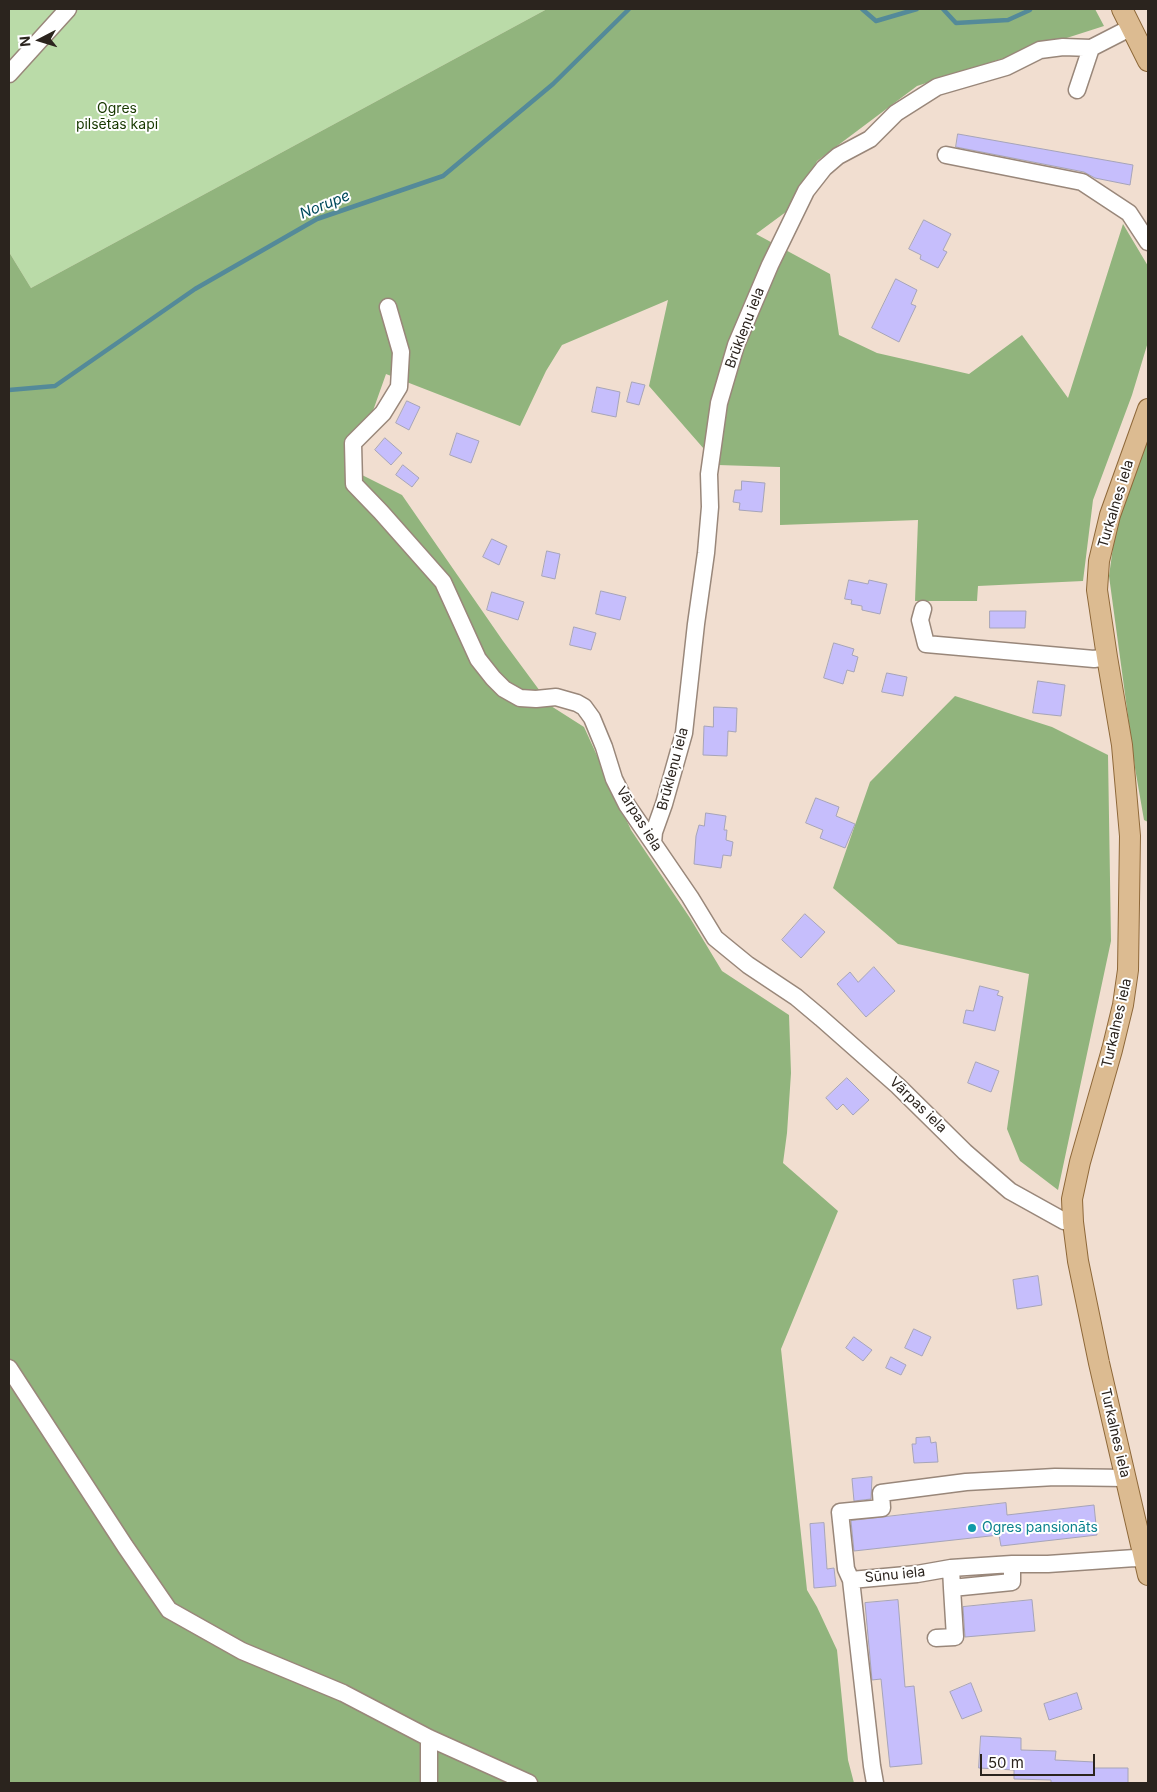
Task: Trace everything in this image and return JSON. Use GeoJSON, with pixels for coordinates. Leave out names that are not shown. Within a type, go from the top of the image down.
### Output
{"type":"FeatureCollection","features":[{"type":"Feature","properties":{"kind":"main road"},"geometry":{"type":"LineString","coordinates":[[1122,9],[1148,61]]}},
{"type":"Feature","properties":{"kind":"main road","name":"Turkalnes iela"},"geometry":{"type":"LineString","coordinates":[[1147,1564],[1097,1354],[1078,1261],[1072,1199],[1080,1162],[1112,1050],[1123,1005],[1128,970],[1130,836],[1122,746],[1097,590],[1099,561],[1110,515],[1148,409]]}},
{"type":"Feature","properties":{"kind":"street"},"geometry":{"type":"LineString","coordinates":[[9,74],[68,9]]}},
{"type":"Feature","properties":{"kind":"street","name":"Brūkleņu iela"},"geometry":{"type":"LineString","coordinates":[[653,843],[654,832],[684,733],[706,553],[710,507],[709,474],[719,403],[736,345],[770,266],[806,191],[824,168],[838,156],[870,139],[896,113],[937,87],[1006,66],[1040,50],[1063,47],[1092,48],[1132,27]]}},
{"type":"Feature","properties":{"kind":"street"},"geometry":{"type":"LineString","coordinates":[[1077,90],[1092,48]]}},
{"type":"Feature","properties":{"kind":"street"},"geometry":{"type":"LineString","coordinates":[[946,155],[1082,182],[1129,214],[1148,242]]}},
{"type":"Feature","properties":{"kind":"street","name":"Vārpas iela"},"geometry":{"type":"LineString","coordinates":[[388,307],[401,352],[399,387],[383,413],[353,443],[354,484],[442,582],[478,659],[492,678],[504,689],[520,698],[556,697],[577,702],[584,707],[592,718],[614,779],[627,805],[690,897],[715,938],[741,960],[796,997],[821,1018],[898,1086],[965,1152],[1010,1191],[1064,1221],[1073,1222]]}},
{"type":"Feature","properties":{"kind":"street"},"geometry":{"type":"LineString","coordinates":[[923,609],[920,620],[926,644],[1094,659],[1107,658]]}},
{"type":"Feature","properties":{"kind":"street"},"geometry":{"type":"LineString","coordinates":[[9,1368],[169,1610],[242,1651],[343,1693],[429,1738],[529,1783]]}},
{"type":"Feature","properties":{"kind":"street"},"geometry":{"type":"LineString","coordinates":[[851,1580],[846,1569],[840,1512],[882,1508],[881,1492],[966,1482],[1055,1477],[1126,1478]]}},
{"type":"Feature","properties":{"kind":"street"},"geometry":{"type":"LineString","coordinates":[[952,1588],[1012,1582],[1012,1564]]}},
{"type":"Feature","properties":{"kind":"street","name":"Sūnu iela"},"geometry":{"type":"LineString","coordinates":[[875,1783],[851,1580],[917,1574],[951,1568],[1012,1564],[1147,1564]]}},
{"type":"Feature","properties":{"kind":"street"},"geometry":{"type":"LineString","coordinates":[[936,1638],[955,1637],[951,1568]]}},
{"type":"Feature","properties":{"kind":"street"},"geometry":{"type":"LineString","coordinates":[[429,1738],[429,1783]]}},
{"type":"Feature","properties":{"kind":"green space","name":"Ogres pilsētas kapi"},"geometry":{"type":"Polygon","coordinates":[[[9,9],[547,9],[31,288],[9,252],[9,9]]]}},
{"type":"Feature","properties":{"kind":"green space"},"geometry":{"type":"Polygon","coordinates":[[[547,9],[1095,9],[1104,26],[917,86],[817,161],[798,203],[756,234],[830,274],[839,335],[877,353],[969,374],[1022,335],[1068,398],[1123,224],[1148,266],[1148,342],[1132,395],[1093,500],[1083,581],[978,586],[977,601],[915,601],[918,520],[780,525],[780,467],[718,465],[649,386],[668,300],[562,345],[546,371],[520,426],[386,374],[352,470],[402,495],[503,641],[551,706],[584,727],[631,830],[690,918],[722,971],[789,1015],[791,1073],[783,1163],[838,1211],[781,1349],[807,1590],[837,1650],[848,1760],[854,1783],[9,1783],[9,252],[31,288],[547,9]]]}},
{"type":"Feature","properties":{"kind":"green space"},"geometry":{"type":"Polygon","coordinates":[[[1148,420],[1148,822],[1144,820],[1135,768],[1109,576],[1119,504],[1148,420]]]}},
{"type":"Feature","properties":{"kind":"green space"},"geometry":{"type":"Polygon","coordinates":[[[955,696],[1052,727],[1108,755],[1111,941],[1058,1190],[1020,1161],[1007,1129],[1029,974],[898,944],[833,888],[870,782],[955,696]]]}},
{"type":"Feature","properties":{"kind":"building"},"geometry":{"type":"Polygon","coordinates":[[[958,134],[1133,165],[1130,185],[1095,178],[1084,172],[956,147],[958,134]]]}},
{"type":"Feature","properties":{"kind":"building"},"geometry":{"type":"Polygon","coordinates":[[[924,220],[951,234],[943,250],[947,252],[938,268],[920,259],[921,255],[909,249],[924,220]]]}},
{"type":"Feature","properties":{"kind":"building"},"geometry":{"type":"Polygon","coordinates":[[[896,279],[917,290],[911,304],[916,306],[899,342],[872,328],[896,279]]]}},
{"type":"Feature","properties":{"kind":"building"},"geometry":{"type":"Polygon","coordinates":[[[632,382],[645,385],[639,405],[627,402],[632,382]]]}},
{"type":"Feature","properties":{"kind":"building"},"geometry":{"type":"Polygon","coordinates":[[[597,387],[620,392],[616,417],[592,412],[597,387]]]}},
{"type":"Feature","properties":{"kind":"building"},"geometry":{"type":"Polygon","coordinates":[[[407,401],[420,407],[409,430],[396,423],[407,401]]]}},
{"type":"Feature","properties":{"kind":"building"},"geometry":{"type":"Polygon","coordinates":[[[457,433],[479,441],[471,463],[450,455],[457,433]]]}},
{"type":"Feature","properties":{"kind":"building"},"geometry":{"type":"Polygon","coordinates":[[[385,438],[402,453],[391,465],[375,450],[385,438]]]}},
{"type":"Feature","properties":{"kind":"building"},"geometry":{"type":"Polygon","coordinates":[[[403,465],[419,478],[412,487],[396,475],[403,465]]]}},
{"type":"Feature","properties":{"kind":"building"},"geometry":{"type":"Polygon","coordinates":[[[742,481],[765,483],[762,512],[739,510],[740,503],[733,502],[735,490],[741,490],[742,481]]]}},
{"type":"Feature","properties":{"kind":"building"},"geometry":{"type":"Polygon","coordinates":[[[492,539],[507,546],[499,565],[483,557],[492,539]]]}},
{"type":"Feature","properties":{"kind":"building"},"geometry":{"type":"Polygon","coordinates":[[[547,551],[560,554],[555,579],[542,576],[547,551]]]}},
{"type":"Feature","properties":{"kind":"building"},"geometry":{"type":"Polygon","coordinates":[[[849,580],[868,584],[869,580],[887,584],[880,614],[862,610],[862,606],[851,604],[852,600],[845,599],[849,580]]]}},
{"type":"Feature","properties":{"kind":"building"},"geometry":{"type":"Polygon","coordinates":[[[601,591],[626,597],[620,620],[596,614],[601,591]]]}},
{"type":"Feature","properties":{"kind":"building"},"geometry":{"type":"Polygon","coordinates":[[[492,592],[524,602],[518,620],[487,610],[492,592]]]}},
{"type":"Feature","properties":{"kind":"building"},"geometry":{"type":"Polygon","coordinates":[[[990,611],[1026,611],[1025,628],[990,628],[990,611]]]}},
{"type":"Feature","properties":{"kind":"building"},"geometry":{"type":"Polygon","coordinates":[[[574,627],[596,633],[591,650],[570,645],[574,627]]]}},
{"type":"Feature","properties":{"kind":"building"},"geometry":{"type":"Polygon","coordinates":[[[834,643],[854,649],[852,655],[858,657],[854,672],[847,670],[843,684],[824,678],[834,643]]]}},
{"type":"Feature","properties":{"kind":"building"},"geometry":{"type":"Polygon","coordinates":[[[887,673],[907,677],[903,696],[882,692],[887,673]]]}},
{"type":"Feature","properties":{"kind":"building"},"geometry":{"type":"Polygon","coordinates":[[[1038,681],[1065,685],[1061,716],[1033,713],[1038,681]]]}},
{"type":"Feature","properties":{"kind":"building"},"geometry":{"type":"Polygon","coordinates":[[[714,707],[737,708],[736,732],[728,731],[727,756],[703,755],[704,726],[713,727],[714,707]]]}},
{"type":"Feature","properties":{"kind":"building"},"geometry":{"type":"Polygon","coordinates":[[[816,798],[839,807],[836,816],[855,824],[845,848],[820,838],[823,830],[806,823],[816,798]]]}},
{"type":"Feature","properties":{"kind":"building"},"geometry":{"type":"Polygon","coordinates":[[[706,813],[726,816],[724,830],[727,830],[726,840],[733,842],[731,856],[723,855],[721,868],[694,864],[696,836],[699,825],[704,826],[706,813]]]}},
{"type":"Feature","properties":{"kind":"building"},"geometry":{"type":"Polygon","coordinates":[[[805,914],[825,932],[801,958],[782,940],[805,914]]]}},
{"type":"Feature","properties":{"kind":"building"},"geometry":{"type":"Polygon","coordinates":[[[874,967],[895,991],[866,1017],[837,984],[850,972],[858,982],[874,967]]]}},
{"type":"Feature","properties":{"kind":"building"},"geometry":{"type":"Polygon","coordinates":[[[980,986],[999,991],[997,995],[1003,997],[995,1031],[963,1023],[966,1010],[973,1011],[980,986]]]}},
{"type":"Feature","properties":{"kind":"building"},"geometry":{"type":"Polygon","coordinates":[[[976,1062],[999,1071],[991,1092],[968,1083],[976,1062]]]}},
{"type":"Feature","properties":{"kind":"building"},"geometry":{"type":"Polygon","coordinates":[[[847,1078],[869,1100],[853,1115],[843,1104],[837,1110],[826,1098],[847,1078]]]}},
{"type":"Feature","properties":{"kind":"building"},"geometry":{"type":"Polygon","coordinates":[[[1038,1276],[1042,1305],[1017,1309],[1013,1280],[1038,1276]]]}},
{"type":"Feature","properties":{"kind":"building"},"geometry":{"type":"Polygon","coordinates":[[[914,1329],[931,1337],[922,1356],[905,1348],[914,1329]]]}},
{"type":"Feature","properties":{"kind":"building"},"geometry":{"type":"Polygon","coordinates":[[[854,1337],[872,1350],[863,1361],[846,1348],[854,1337]]]}},
{"type":"Feature","properties":{"kind":"building"},"geometry":{"type":"Polygon","coordinates":[[[891,1357],[906,1365],[901,1375],[886,1368],[891,1357]]]}},
{"type":"Feature","properties":{"kind":"building"},"geometry":{"type":"Polygon","coordinates":[[[930,1437],[931,1443],[936,1442],[938,1462],[914,1463],[912,1444],[916,1444],[916,1438],[930,1437]]]}},
{"type":"Feature","properties":{"kind":"building"},"geometry":{"type":"Polygon","coordinates":[[[872,1477],[871,1499],[854,1501],[852,1479],[872,1477]]]}},
{"type":"Feature","properties":{"kind":"building","name":"Ogres pansionāts"},"geometry":{"type":"Polygon","coordinates":[[[1006,1503],[1007,1515],[1094,1505],[1097,1535],[1001,1546],[999,1535],[854,1551],[851,1521],[1006,1503]]]}},
{"type":"Feature","properties":{"kind":"building"},"geometry":{"type":"Polygon","coordinates":[[[824,1523],[827,1569],[834,1568],[836,1586],[814,1588],[810,1524],[824,1523]]]}},
{"type":"Feature","properties":{"kind":"building"},"geometry":{"type":"Polygon","coordinates":[[[898,1600],[905,1687],[914,1686],[922,1764],[890,1767],[881,1679],[872,1680],[865,1603],[898,1600]]]}},
{"type":"Feature","properties":{"kind":"building"},"geometry":{"type":"Polygon","coordinates":[[[1032,1600],[1035,1631],[965,1637],[963,1607],[1032,1600]]]}},
{"type":"Feature","properties":{"kind":"building"},"geometry":{"type":"Polygon","coordinates":[[[971,1683],[982,1711],[962,1719],[950,1692],[971,1683]]]}},
{"type":"Feature","properties":{"kind":"building"},"geometry":{"type":"Polygon","coordinates":[[[1077,1693],[1082,1709],[1049,1720],[1044,1704],[1077,1693]]]}},
{"type":"Feature","properties":{"kind":"building"},"geometry":{"type":"Polygon","coordinates":[[[981,1736],[1021,1738],[1021,1750],[1056,1751],[1055,1760],[1094,1762],[1094,1768],[1128,1768],[1128,1783],[1051,1783],[1051,1780],[1014,1779],[1014,1770],[979,1768],[981,1736]]]}},
{"type":"Feature","properties":{"kind":"waterway","name":"Norupe"},"geometry":{"type":"LineString","coordinates":[[9,390],[55,386],[195,289],[317,219],[443,176],[553,84],[629,9]]}},
{"type":"Feature","properties":{"kind":"waterway","name":"Norupe"},"geometry":{"type":"LineString","coordinates":[[862,9],[876,21],[917,9]]}},
{"type":"Feature","properties":{"kind":"waterway","name":"Norupe"},"geometry":{"type":"LineString","coordinates":[[943,9],[956,23],[1008,20],[1029,9]]}},
{"type":"Feature","properties":{"kind":"place","name":"Ogres pansionāts"},"geometry":{"type":"Point","coordinates":[972,1528]}}]}
